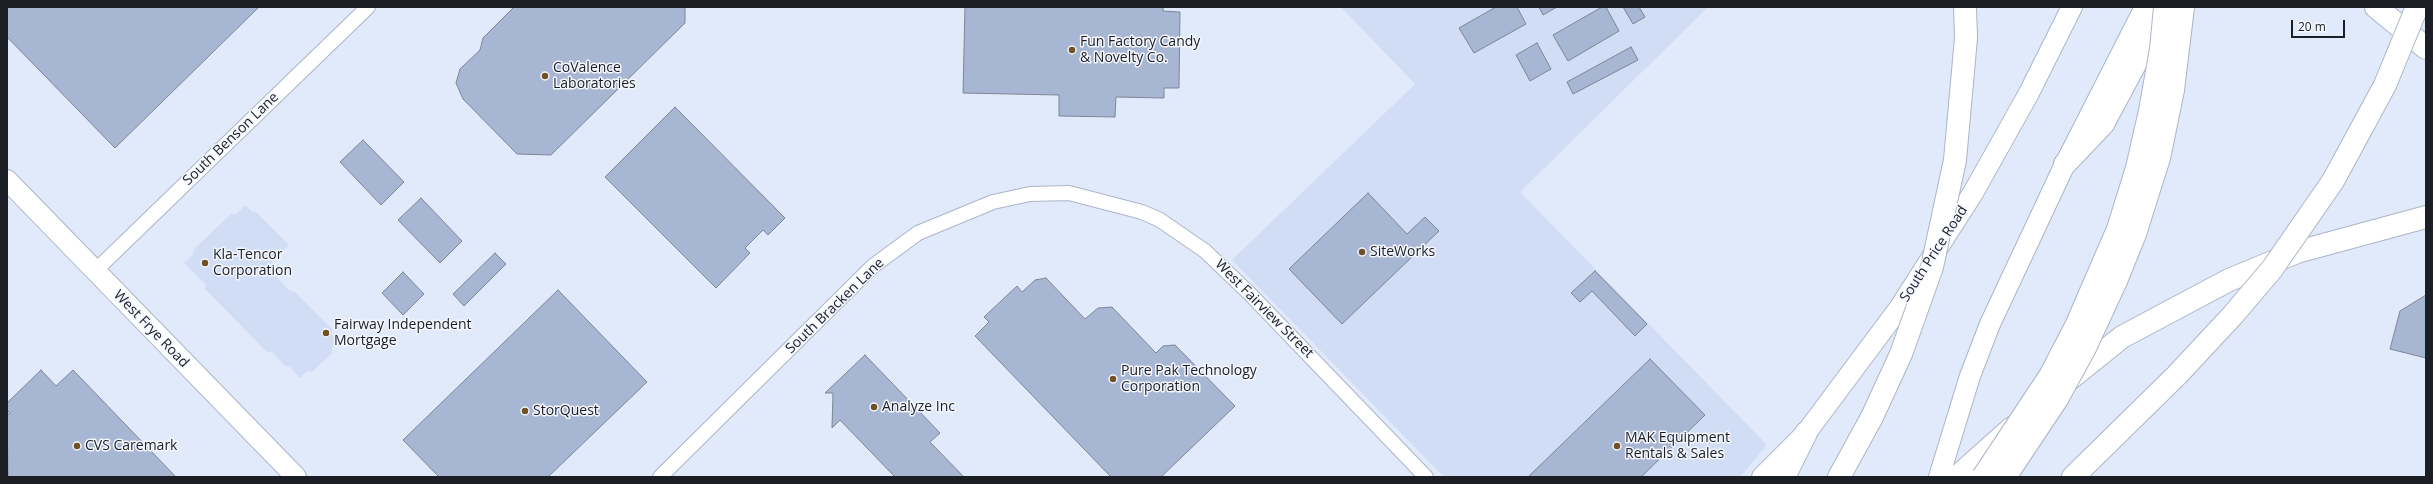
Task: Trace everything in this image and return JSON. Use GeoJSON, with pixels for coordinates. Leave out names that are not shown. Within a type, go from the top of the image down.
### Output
{"type":"FeatureCollection","features":[{"type":"Feature","properties":{"kind":"highway"},"geometry":{"type":"LineString","coordinates":[[1839,477],[1872,417],[1901,354],[1932,267],[1955,160],[1966,38],[1965,7]]}},
{"type":"Feature","properties":{"kind":"highway"},"geometry":{"type":"LineString","coordinates":[[2065,164],[2103,124],[2165,7]]}},
{"type":"Feature","properties":{"kind":"highway"},"geometry":{"type":"LineString","coordinates":[[1983,477],[2050,376],[2076,326],[2118,229],[2137,168],[2150,111],[2161,49],[2165,7]]}},
{"type":"Feature","properties":{"kind":"highway"},"geometry":{"type":"LineString","coordinates":[[2005,477],[2046,418],[2082,354],[2116,281],[2135,234],[2158,158],[2173,90],[2182,7]]}},
{"type":"Feature","properties":{"kind":"highway"},"geometry":{"type":"LineString","coordinates":[[2376,7],[2426,48]]}},
{"type":"Feature","properties":{"kind":"highway"},"geometry":{"type":"LineString","coordinates":[[2073,477],[2177,375],[2232,316],[2272,269],[2328,188],[2385,85],[2417,7]]}},
{"type":"Feature","properties":{"kind":"highway"},"geometry":{"type":"LineString","coordinates":[[1957,477],[2056,389],[2122,337],[2229,280],[2297,252],[2426,217]]}},
{"type":"Feature","properties":{"kind":"highway"},"geometry":{"type":"LineString","coordinates":[[1784,477],[1806,433]]}},
{"type":"Feature","properties":{"kind":"main road","name":"South Price Road"},"geometry":{"type":"LineString","coordinates":[[1762,477],[1806,433],[1900,307],[1974,193],[2029,93],[2072,7]]}},
{"type":"Feature","properties":{"kind":"main road"},"geometry":{"type":"LineString","coordinates":[[1939,477],[1970,376],[1990,324],[2065,164],[2145,7]]}},
{"type":"Feature","properties":{"kind":"main road","name":"West Frye Road"},"geometry":{"type":"LineString","coordinates":[[7,180],[296,477]]}},
{"type":"Feature","properties":{"kind":"street","name":"South Benson Lane"},"geometry":{"type":"LineString","coordinates":[[95,271],[368,7]]}},
{"type":"Feature","properties":{"kind":"street","name":"South Bracken Lane"},"geometry":{"type":"LineString","coordinates":[[660,477],[873,266],[918,233],[992,202],[1030,194],[1068,193]]}},
{"type":"Feature","properties":{"kind":"street","name":"West Fairview Street"},"geometry":{"type":"LineString","coordinates":[[1068,193],[1107,202],[1154,217],[1205,251],[1249,293],[1426,477]]}},
{"type":"Feature","properties":{"kind":"shaded area"},"geometry":{"type":"Polygon","coordinates":[[[1341,7],[1708,7],[1520,192],[1767,445],[1740,477],[1444,477],[1232,260],[1415,84],[1341,7]]]}},
{"type":"Feature","properties":{"kind":"shaded area"},"geometry":{"type":"Polygon","coordinates":[[[245,205],[251,211],[256,212],[289,245],[272,262],[269,269],[290,291],[294,291],[332,329],[332,335],[338,341],[332,347],[332,353],[312,372],[307,371],[300,378],[290,367],[285,366],[272,352],[267,352],[205,289],[205,284],[184,263],[193,255],[193,250],[231,214],[236,214],[245,205]]]}},
{"type":"Feature","properties":{"kind":"building"},"geometry":{"type":"Polygon","coordinates":[[[7,7],[259,7],[115,148],[7,37],[7,7]]]}},
{"type":"Feature","properties":{"kind":"building","name":"CoValence Laboratories"},"geometry":{"type":"Polygon","coordinates":[[[514,7],[685,7],[685,23],[551,155],[517,154],[463,99],[456,83],[460,69],[480,50],[483,38],[514,7]]]}},
{"type":"Feature","properties":{"kind":"building","name":"Fun Factory Candy & Novelty Co."},"geometry":{"type":"Polygon","coordinates":[[[965,7],[1163,7],[1163,11],[1180,12],[1179,88],[1164,88],[1164,98],[1116,97],[1115,117],[1059,116],[1059,95],[963,93],[965,7]]]}},
{"type":"Feature","properties":{"kind":"building"},"geometry":{"type":"Polygon","coordinates":[[[1496,7],[1517,7],[1526,24],[1474,53],[1459,28],[1496,7]]]}},
{"type":"Feature","properties":{"kind":"building"},"geometry":{"type":"Polygon","coordinates":[[[1539,7],[1557,7],[1543,15],[1539,7]]]}},
{"type":"Feature","properties":{"kind":"building"},"geometry":{"type":"Polygon","coordinates":[[[1602,7],[1606,7],[1619,31],[1568,61],[1553,35],[1602,7]]]}},
{"type":"Feature","properties":{"kind":"building"},"geometry":{"type":"Polygon","coordinates":[[[1623,7],[1639,7],[1645,17],[1633,24],[1623,7]]]}},
{"type":"Feature","properties":{"kind":"building"},"geometry":{"type":"Polygon","coordinates":[[[1537,43],[1551,69],[1530,81],[1516,55],[1537,43]]]}},
{"type":"Feature","properties":{"kind":"building"},"geometry":{"type":"Polygon","coordinates":[[[1631,47],[1638,60],[1573,94],[1567,82],[1631,47]]]}},
{"type":"Feature","properties":{"kind":"building"},"geometry":{"type":"Polygon","coordinates":[[[675,107],[785,218],[768,235],[763,230],[745,248],[750,253],[716,288],[605,177],[675,107]]]}},
{"type":"Feature","properties":{"kind":"building"},"geometry":{"type":"Polygon","coordinates":[[[363,140],[404,182],[381,205],[340,162],[363,140]]]}},
{"type":"Feature","properties":{"kind":"building","name":"SiteWorks"},"geometry":{"type":"Polygon","coordinates":[[[1368,193],[1407,234],[1425,217],[1439,231],[1342,324],[1289,269],[1368,193]]]}},
{"type":"Feature","properties":{"kind":"building"},"geometry":{"type":"Polygon","coordinates":[[[421,198],[462,241],[440,263],[398,220],[421,198]]]}},
{"type":"Feature","properties":{"kind":"building"},"geometry":{"type":"Polygon","coordinates":[[[495,253],[506,264],[464,306],[453,294],[495,253]]]}},
{"type":"Feature","properties":{"kind":"building"},"geometry":{"type":"Polygon","coordinates":[[[1595,271],[1647,324],[1635,336],[1592,291],[1580,302],[1571,293],[1595,271]]]}},
{"type":"Feature","properties":{"kind":"building"},"geometry":{"type":"Polygon","coordinates":[[[403,272],[424,294],[403,315],[382,293],[403,272]]]}},
{"type":"Feature","properties":{"kind":"building","name":"Pure Pak Technology Corporation"},"geometry":{"type":"Polygon","coordinates":[[[1046,278],[1085,319],[1098,308],[1112,307],[1156,353],[1163,346],[1175,345],[1235,406],[1161,477],[1111,477],[975,336],[989,322],[984,317],[1017,286],[1022,292],[1035,280],[1046,278]]]}},
{"type":"Feature","properties":{"kind":"building","name":"StorQuest"},"geometry":{"type":"Polygon","coordinates":[[[558,290],[647,382],[548,477],[439,477],[403,440],[558,290]]]}},
{"type":"Feature","properties":{"kind":"building"},"geometry":{"type":"Polygon","coordinates":[[[2426,295],[2426,358],[2390,349],[2400,311],[2426,295]]]}},
{"type":"Feature","properties":{"kind":"building","name":"Analyze Inc"},"geometry":{"type":"Polygon","coordinates":[[[865,355],[940,433],[930,442],[964,477],[895,477],[840,420],[832,428],[833,393],[825,393],[865,355]]]}},
{"type":"Feature","properties":{"kind":"building","name":"MAK Equipment Rentals & Sales"},"geometry":{"type":"Polygon","coordinates":[[[1650,359],[1705,415],[1641,477],[1528,477],[1650,359]]]}},
{"type":"Feature","properties":{"kind":"building","name":"CVS Caremark"},"geometry":{"type":"Polygon","coordinates":[[[41,370],[56,386],[73,370],[176,477],[8,477],[7,415],[10,413],[7,410],[7,403],[41,370]]]}},
{"type":"Feature","properties":{"kind":"place","name":"Fun Factory Candy & Novelty Co."},"geometry":{"type":"Point","coordinates":[1072,50]}},
{"type":"Feature","properties":{"kind":"place","name":"CoValence Laboratories"},"geometry":{"type":"Point","coordinates":[545,76]}},
{"type":"Feature","properties":{"kind":"place","name":"SiteWorks"},"geometry":{"type":"Point","coordinates":[1362,252]}},
{"type":"Feature","properties":{"kind":"place","name":"Kla-Tencor Corporation"},"geometry":{"type":"Point","coordinates":[205,263]}},
{"type":"Feature","properties":{"kind":"place","name":"Fairway Independent Mortgage"},"geometry":{"type":"Point","coordinates":[326,333]}},
{"type":"Feature","properties":{"kind":"place","name":"Pure Pak Technology Corporation"},"geometry":{"type":"Point","coordinates":[1113,379]}},
{"type":"Feature","properties":{"kind":"place","name":"Analyze Inc"},"geometry":{"type":"Point","coordinates":[874,407]}},
{"type":"Feature","properties":{"kind":"place","name":"StorQuest"},"geometry":{"type":"Point","coordinates":[525,411]}},
{"type":"Feature","properties":{"kind":"place","name":"CVS Caremark"},"geometry":{"type":"Point","coordinates":[77,446]}},
{"type":"Feature","properties":{"kind":"place","name":"MAK Equipment Rentals & Sales"},"geometry":{"type":"Point","coordinates":[1617,446]}}]}
